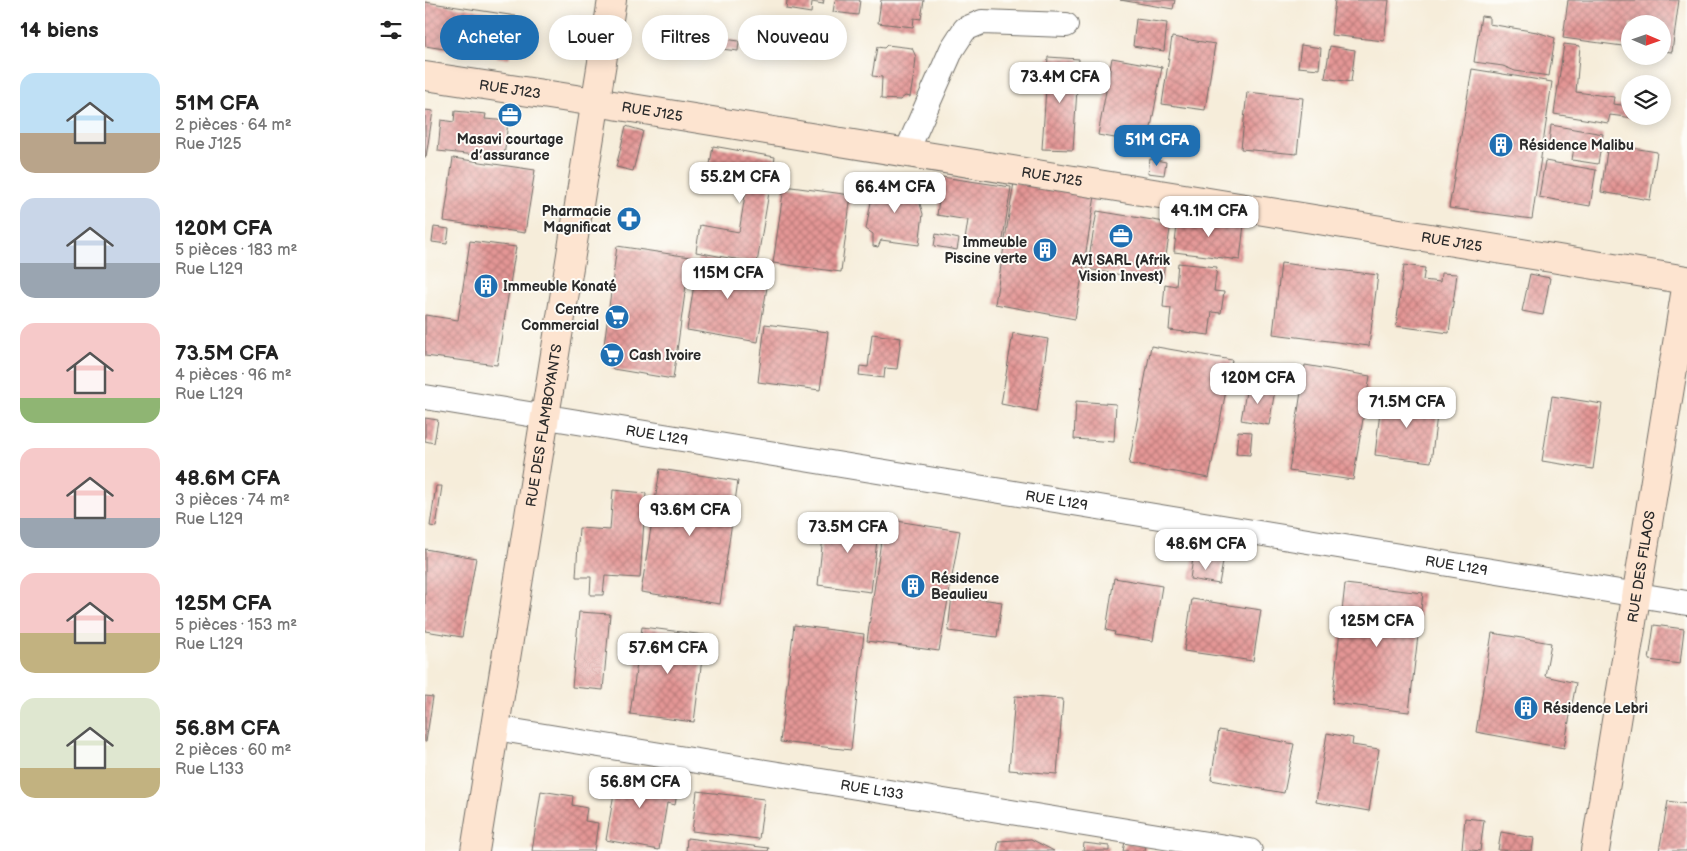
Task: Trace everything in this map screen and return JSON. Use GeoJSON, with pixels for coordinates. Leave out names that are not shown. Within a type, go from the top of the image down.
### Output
{"type":"FeatureCollection","features":[{"type":"Feature","properties":{"kind":"street","name":"RUE DES FLAMBOYANTS"},"geometry":{"type":"LineString","coordinates":[[475,851],[611,0]]}},
{"type":"Feature","properties":{"kind":"street"},"geometry":{"type":"LineString","coordinates":[[907,153],[952,49],[965,29],[982,22],[1066,25]]}},
{"type":"Feature","properties":{"kind":"street","name":"RUE J123"},"geometry":{"type":"LineString","coordinates":[[425,76],[595,102]]}},
{"type":"Feature","properties":{"kind":"street","name":"RUE J125"},"geometry":{"type":"LineString","coordinates":[[595,102],[1687,281]]}},
{"type":"Feature","properties":{"kind":"street","name":"RUE DES FILAOS"},"geometry":{"type":"LineString","coordinates":[[1595,851],[1687,281]]}},
{"type":"Feature","properties":{"kind":"street","name":"RUE L129"},"geometry":{"type":"LineString","coordinates":[[425,397],[1687,603]]}},
{"type":"Feature","properties":{"kind":"street","name":"RUE L133"},"geometry":{"type":"LineString","coordinates":[[495,728],[1250,851]]}},
{"type":"Feature","properties":{"kind":"building"},"geometry":{"type":"Polygon","coordinates":[[[787,0],[824,0],[823,4],[812,2],[811,13],[786,9],[787,0]]]}},
{"type":"Feature","properties":{"kind":"building"},"geometry":{"type":"Polygon","coordinates":[[[835,0],[860,0],[858,15],[833,12],[835,0]]]}},
{"type":"Feature","properties":{"kind":"building"},"geometry":{"type":"Polygon","coordinates":[[[881,0],[924,0],[921,19],[914,18],[913,27],[878,23],[881,0]]]}},
{"type":"Feature","properties":{"kind":"building"},"geometry":{"type":"Polygon","coordinates":[[[1120,0],[1175,0],[1173,9],[1120,0]]]}},
{"type":"Feature","properties":{"kind":"building"},"geometry":{"type":"Polygon","coordinates":[[[1335,0],[1389,0],[1384,41],[1331,35],[1335,0]]]}},
{"type":"Feature","properties":{"kind":"building"},"geometry":{"type":"Polygon","coordinates":[[[1568,0],[1679,0],[1672,52],[1671,15],[1621,15],[1621,46],[1563,38],[1568,0]]]}},
{"type":"Feature","properties":{"kind":"building"},"geometry":{"type":"Polygon","coordinates":[[[425,2],[510,15],[440,15],[440,48],[425,46],[425,2]]]}},
{"type":"Feature","properties":{"kind":"building"},"geometry":{"type":"Polygon","coordinates":[[[1481,16],[1489,17],[1489,24],[1537,32],[1555,38],[1549,76],[1474,62],[1481,16]]]}},
{"type":"Feature","properties":{"kind":"building"},"geometry":{"type":"Polygon","coordinates":[[[1136,19],[1167,23],[1164,51],[1133,46],[1136,19]]]}},
{"type":"Feature","properties":{"kind":"building"},"geometry":{"type":"Polygon","coordinates":[[[1172,37],[1215,44],[1205,110],[1162,104],[1172,37]]]}},
{"type":"Feature","properties":{"kind":"building"},"geometry":{"type":"Polygon","coordinates":[[[728,39],[738,41],[738,51],[728,50],[728,39]]]}},
{"type":"Feature","properties":{"kind":"building"},"geometry":{"type":"Polygon","coordinates":[[[1564,44],[1580,46],[1576,92],[1614,97],[1613,104],[1621,105],[1621,116],[1610,115],[1608,123],[1554,114],[1564,44]]]}},
{"type":"Feature","properties":{"kind":"building"},"geometry":{"type":"Polygon","coordinates":[[[887,45],[912,48],[916,57],[910,97],[905,96],[900,100],[881,99],[882,77],[872,76],[877,47],[884,48],[887,45]]]}},
{"type":"Feature","properties":{"kind":"building"},"geometry":{"type":"Polygon","coordinates":[[[1301,45],[1321,48],[1319,69],[1298,67],[1301,45]]]}},
{"type":"Feature","properties":{"kind":"building"},"geometry":{"type":"Polygon","coordinates":[[[1330,46],[1355,50],[1351,82],[1325,78],[1330,46]]]}},
{"type":"Feature","properties":{"kind":"building"},"geometry":{"type":"Polygon","coordinates":[[[1048,57],[1079,59],[1073,150],[1042,149],[1048,57]]]}},
{"type":"Feature","properties":{"kind":"building"},"geometry":{"type":"Polygon","coordinates":[[[1112,58],[1162,67],[1148,144],[1098,135],[1112,58]]]}},
{"type":"Feature","properties":{"kind":"building","name":"Résidence Malibu"},"geometry":{"type":"Polygon","coordinates":[[[1472,69],[1552,82],[1532,219],[1449,208],[1472,69]]]}},
{"type":"Feature","properties":{"kind":"building"},"geometry":{"type":"Polygon","coordinates":[[[1247,92],[1303,98],[1297,154],[1241,149],[1247,92]]]}},
{"type":"Feature","properties":{"kind":"building"},"geometry":{"type":"Polygon","coordinates":[[[425,110],[433,111],[426,157],[425,157],[425,110]]]}},
{"type":"Feature","properties":{"kind":"building"},"geometry":{"type":"Polygon","coordinates":[[[455,111],[486,114],[485,119],[508,121],[504,158],[438,151],[441,120],[454,122],[455,111]]]}},
{"type":"Feature","properties":{"kind":"building"},"geometry":{"type":"Polygon","coordinates":[[[1551,125],[1603,134],[1598,164],[1572,160],[1574,147],[1549,143],[1551,125]]]}},
{"type":"Feature","properties":{"kind":"building"},"geometry":{"type":"Polygon","coordinates":[[[626,126],[643,131],[633,171],[616,167],[626,126]]]}},
{"type":"Feature","properties":{"kind":"building"},"geometry":{"type":"Polygon","coordinates":[[[1608,144],[1657,152],[1650,200],[1601,192],[1608,144]]]}},
{"type":"Feature","properties":{"kind":"building"},"geometry":{"type":"Polygon","coordinates":[[[713,146],[775,157],[757,263],[696,252],[700,225],[739,232],[747,183],[708,177],[713,146]]]}},
{"type":"Feature","properties":{"kind":"building"},"geometry":{"type":"Polygon","coordinates":[[[453,158],[535,170],[525,233],[444,221],[453,158]]]}},
{"type":"Feature","properties":{"kind":"building"},"geometry":{"type":"Polygon","coordinates":[[[1150,159],[1166,162],[1164,175],[1148,173],[1150,159]]]}},
{"type":"Feature","properties":{"kind":"building"},"geometry":{"type":"Polygon","coordinates":[[[1545,161],[1596,170],[1590,206],[1539,197],[1545,161]]]}},
{"type":"Feature","properties":{"kind":"building"},"geometry":{"type":"Polygon","coordinates":[[[942,177],[1011,187],[1002,246],[965,240],[968,220],[937,215],[942,177]]]}},
{"type":"Feature","properties":{"kind":"building"},"geometry":{"type":"Polygon","coordinates":[[[875,180],[923,189],[920,204],[923,214],[919,245],[881,240],[878,247],[873,246],[873,234],[866,229],[875,180]]]}},
{"type":"Feature","properties":{"kind":"building","name":"Immeuble Piscine verte"},"geometry":{"type":"Polygon","coordinates":[[[1014,182],[1095,196],[1075,319],[995,304],[1014,182]]]}},
{"type":"Feature","properties":{"kind":"building"},"geometry":{"type":"Polygon","coordinates":[[[784,186],[851,195],[841,272],[773,263],[784,186]]]}},
{"type":"Feature","properties":{"kind":"building"},"geometry":{"type":"Polygon","coordinates":[[[1097,211],[1171,223],[1162,282],[1087,269],[1097,211]]]}},
{"type":"Feature","properties":{"kind":"building"},"geometry":{"type":"Polygon","coordinates":[[[1178,216],[1244,224],[1240,260],[1174,252],[1178,216]]]}},
{"type":"Feature","properties":{"kind":"building"},"geometry":{"type":"Polygon","coordinates":[[[434,227],[449,229],[447,244],[432,242],[434,227]]]}},
{"type":"Feature","properties":{"kind":"building"},"geometry":{"type":"Polygon","coordinates":[[[936,234],[959,239],[957,250],[934,246],[936,234]]]}},
{"type":"Feature","properties":{"kind":"building","name":"Immeuble Konaté"},"geometry":{"type":"Polygon","coordinates":[[[470,241],[516,247],[497,365],[425,356],[425,315],[458,320],[470,241]]]}},
{"type":"Feature","properties":{"kind":"building"},"geometry":{"type":"Polygon","coordinates":[[[617,246],[690,257],[673,379],[613,369],[603,353],[617,246]]]}},
{"type":"Feature","properties":{"kind":"building"},"geometry":{"type":"Polygon","coordinates":[[[698,258],[770,269],[758,342],[687,330],[698,258]]]}},
{"type":"Feature","properties":{"kind":"building"},"geometry":{"type":"Polygon","coordinates":[[[1178,263],[1217,267],[1214,291],[1224,292],[1221,313],[1212,312],[1209,335],[1169,330],[1171,308],[1163,307],[1165,284],[1176,286],[1178,263]]]}},
{"type":"Feature","properties":{"kind":"building"},"geometry":{"type":"Polygon","coordinates":[[[1281,263],[1378,275],[1369,346],[1273,334],[1281,263]]]}},
{"type":"Feature","properties":{"kind":"building"},"geometry":{"type":"Polygon","coordinates":[[[1404,265],[1425,268],[1423,280],[1440,282],[1441,273],[1457,274],[1449,333],[1396,326],[1404,265]]]}},
{"type":"Feature","properties":{"kind":"building"},"geometry":{"type":"Polygon","coordinates":[[[1530,274],[1550,278],[1543,315],[1522,311],[1530,274]]]}},
{"type":"Feature","properties":{"kind":"building"},"geometry":{"type":"Polygon","coordinates":[[[765,324],[828,332],[820,390],[758,382],[765,324]]]}},
{"type":"Feature","properties":{"kind":"building"},"geometry":{"type":"Polygon","coordinates":[[[1013,333],[1048,339],[1037,411],[1001,404],[1013,333]]]}},
{"type":"Feature","properties":{"kind":"building"},"geometry":{"type":"Polygon","coordinates":[[[872,334],[901,338],[897,369],[885,368],[884,378],[859,375],[860,366],[868,367],[872,334]]]}},
{"type":"Feature","properties":{"kind":"building"},"geometry":{"type":"Polygon","coordinates":[[[1151,346],[1232,360],[1209,478],[1129,464],[1151,346]]]}},
{"type":"Feature","properties":{"kind":"building"},"geometry":{"type":"Polygon","coordinates":[[[1305,365],[1370,376],[1353,480],[1289,471],[1305,365]]]}},
{"type":"Feature","properties":{"kind":"building"},"geometry":{"type":"Polygon","coordinates":[[[1247,386],[1275,390],[1269,425],[1241,420],[1247,386]]]}},
{"type":"Feature","properties":{"kind":"building"},"geometry":{"type":"Polygon","coordinates":[[[1405,394],[1429,397],[1428,407],[1438,408],[1431,462],[1375,455],[1381,402],[1404,404],[1405,394]]]}},
{"type":"Feature","properties":{"kind":"building"},"geometry":{"type":"Polygon","coordinates":[[[1552,396],[1602,404],[1593,469],[1542,461],[1552,396]]]}},
{"type":"Feature","properties":{"kind":"building"},"geometry":{"type":"Polygon","coordinates":[[[1076,401],[1116,404],[1114,442],[1074,439],[1076,401]]]}},
{"type":"Feature","properties":{"kind":"building"},"geometry":{"type":"Polygon","coordinates":[[[425,418],[438,420],[434,443],[425,441],[425,418]]]}},
{"type":"Feature","properties":{"kind":"building"},"geometry":{"type":"Polygon","coordinates":[[[1238,431],[1252,432],[1250,455],[1236,454],[1238,431]]]}},
{"type":"Feature","properties":{"kind":"building"},"geometry":{"type":"Polygon","coordinates":[[[660,469],[738,481],[720,604],[641,592],[660,469]]]}},
{"type":"Feature","properties":{"kind":"building"},"geometry":{"type":"Polygon","coordinates":[[[436,486],[442,486],[436,527],[430,526],[436,486]]]}},
{"type":"Feature","properties":{"kind":"building"},"geometry":{"type":"Polygon","coordinates":[[[613,490],[646,493],[640,578],[605,576],[603,595],[590,595],[591,577],[576,577],[579,528],[610,530],[613,490]]]}},
{"type":"Feature","properties":{"kind":"building"},"geometry":{"type":"Polygon","coordinates":[[[825,517],[879,523],[871,592],[818,585],[825,517]]]}},
{"type":"Feature","properties":{"kind":"building","name":"Résidence Beaulieu"},"geometry":{"type":"Polygon","coordinates":[[[884,519],[960,531],[939,651],[867,641],[884,519]]]}},
{"type":"Feature","properties":{"kind":"building"},"geometry":{"type":"Polygon","coordinates":[[[425,549],[476,558],[462,637],[425,631],[425,549]]]}},
{"type":"Feature","properties":{"kind":"building"},"geometry":{"type":"Polygon","coordinates":[[[1193,558],[1223,562],[1219,584],[1190,579],[1193,558]]]}},
{"type":"Feature","properties":{"kind":"building"},"geometry":{"type":"Polygon","coordinates":[[[1114,578],[1162,586],[1153,641],[1114,635],[1115,632],[1106,630],[1114,578]]]}},
{"type":"Feature","properties":{"kind":"building"},"geometry":{"type":"Polygon","coordinates":[[[1345,584],[1423,593],[1409,712],[1332,703],[1345,584]]]}},
{"type":"Feature","properties":{"kind":"building"},"geometry":{"type":"Polygon","coordinates":[[[952,595],[1002,602],[997,637],[948,631],[952,595]]]}},
{"type":"Feature","properties":{"kind":"building"},"geometry":{"type":"Polygon","coordinates":[[[1192,599],[1261,610],[1253,661],[1184,651],[1192,599]]]}},
{"type":"Feature","properties":{"kind":"building"},"geometry":{"type":"Polygon","coordinates":[[[579,612],[610,614],[603,690],[572,687],[579,612]]]}},
{"type":"Feature","properties":{"kind":"building"},"geometry":{"type":"Polygon","coordinates":[[[794,625],[864,634],[851,750],[780,742],[794,625]]]}},
{"type":"Feature","properties":{"kind":"building"},"geometry":{"type":"Polygon","coordinates":[[[1654,625],[1684,629],[1680,664],[1649,660],[1654,625]]]}},
{"type":"Feature","properties":{"kind":"building"},"geometry":{"type":"Polygon","coordinates":[[[642,627],[705,635],[694,722],[630,714],[642,627]]]}},
{"type":"Feature","properties":{"kind":"building","name":"Résidence Lebri"},"geometry":{"type":"Polygon","coordinates":[[[1492,633],[1551,643],[1545,676],[1576,683],[1564,748],[1476,732],[1492,633]]]}},
{"type":"Feature","properties":{"kind":"building"},"geometry":{"type":"Polygon","coordinates":[[[425,696],[433,697],[426,742],[425,742],[425,696]]]}},
{"type":"Feature","properties":{"kind":"building"},"geometry":{"type":"Polygon","coordinates":[[[1015,696],[1063,699],[1057,774],[1009,770],[1015,696]]]}},
{"type":"Feature","properties":{"kind":"building"},"geometry":{"type":"Polygon","coordinates":[[[1219,730],[1294,744],[1284,793],[1211,780],[1219,730]]]}},
{"type":"Feature","properties":{"kind":"building"},"geometry":{"type":"Polygon","coordinates":[[[1327,733],[1353,738],[1352,745],[1379,749],[1369,811],[1316,802],[1327,733]]]}},
{"type":"Feature","properties":{"kind":"building"},"geometry":{"type":"Polygon","coordinates":[[[618,770],[679,781],[675,805],[667,803],[659,850],[606,840],[618,770]]]}},
{"type":"Feature","properties":{"kind":"building"},"geometry":{"type":"Polygon","coordinates":[[[541,791],[573,796],[572,805],[587,808],[585,821],[598,823],[594,851],[532,851],[541,791]]]}},
{"type":"Feature","properties":{"kind":"building"},"geometry":{"type":"Polygon","coordinates":[[[697,791],[764,799],[759,839],[692,831],[697,791]]]}},
{"type":"Feature","properties":{"kind":"building"},"geometry":{"type":"Polygon","coordinates":[[[1668,801],[1687,804],[1687,851],[1659,851],[1668,801]]]}},
{"type":"Feature","properties":{"kind":"building"},"geometry":{"type":"Polygon","coordinates":[[[1465,818],[1484,820],[1480,851],[1462,849],[1465,818]]]}},
{"type":"Feature","properties":{"kind":"building"},"geometry":{"type":"Polygon","coordinates":[[[1501,832],[1534,838],[1532,851],[1498,850],[1501,832]]]}},
{"type":"Feature","properties":{"kind":"building"},"geometry":{"type":"Polygon","coordinates":[[[687,838],[769,848],[768,851],[686,851],[687,838]]]}},
{"type":"Feature","properties":{"kind":"building"},"geometry":{"type":"Polygon","coordinates":[[[1031,839],[1054,851],[997,851],[999,841],[1031,839]]]}},
{"type":"Feature","properties":{"kind":"building"},"geometry":{"type":"Polygon","coordinates":[[[1125,842],[1146,845],[1145,851],[1123,851],[1125,842]]]}},
{"type":"Feature","properties":{"kind":"building"},"geometry":{"type":"Polygon","coordinates":[[[1084,843],[1109,846],[1109,851],[1083,851],[1084,843]]]}},
{"type":"Feature","properties":{"kind":"place","name":"Masavi courtage d’assurance"},"geometry":{"type":"Point","coordinates":[510,115]}},
{"type":"Feature","properties":{"kind":"place","name":"Résidence Malibu"},"geometry":{"type":"Point","coordinates":[1501,145]}},
{"type":"Feature","properties":{"kind":"place","name":"Pharmacie Magnificat"},"geometry":{"type":"Point","coordinates":[629,219]}},
{"type":"Feature","properties":{"kind":"place","name":"AVI SARL (Afrik Vision Invest)"},"geometry":{"type":"Point","coordinates":[1121,236]}},
{"type":"Feature","properties":{"kind":"place","name":"Immeuble Piscine verte"},"geometry":{"type":"Point","coordinates":[1045,250]}},
{"type":"Feature","properties":{"kind":"place","name":"Immeuble Konaté"},"geometry":{"type":"Point","coordinates":[486,286]}},
{"type":"Feature","properties":{"kind":"place","name":"Centre Commercial"},"geometry":{"type":"Point","coordinates":[617,317]}},
{"type":"Feature","properties":{"kind":"place","name":"Cash Ivoire"},"geometry":{"type":"Point","coordinates":[612,355]}},
{"type":"Feature","properties":{"kind":"place","name":"Résidence Beaulieu"},"geometry":{"type":"Point","coordinates":[913,586]}},
{"type":"Feature","properties":{"kind":"place","name":"Résidence Lebri"},"geometry":{"type":"Point","coordinates":[1526,708]}}]}
